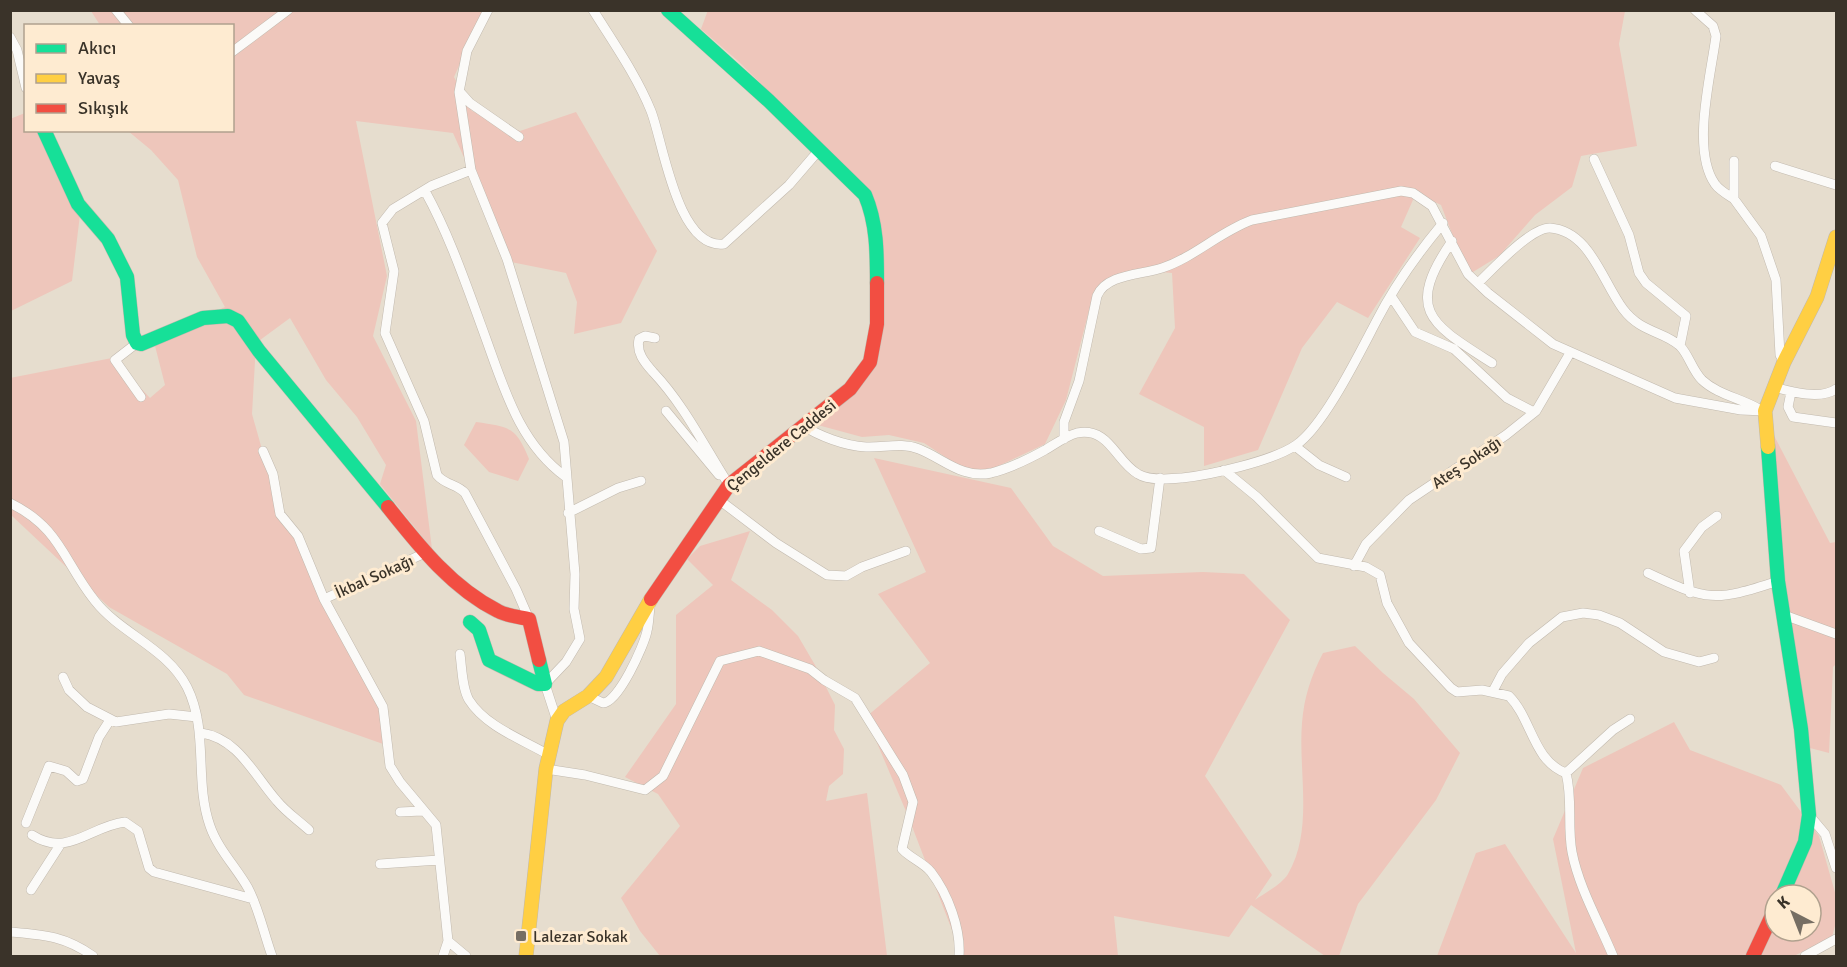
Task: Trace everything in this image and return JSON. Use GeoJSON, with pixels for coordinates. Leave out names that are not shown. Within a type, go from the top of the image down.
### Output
{"type":"FeatureCollection","features":[{"type":"Feature","properties":{"kind":"street"},"geometry":{"type":"LineString","coordinates":[[116,10],[127,24]]}},
{"type":"Feature","properties":{"kind":"street"},"geometry":{"type":"LineString","coordinates":[[234,50],[288,10]]}},
{"type":"Feature","properties":{"kind":"street"},"geometry":{"type":"LineString","coordinates":[[470,622],[479,630],[489,660],[538,684],[545,684],[566,662],[580,639],[574,609],[575,574],[568,513],[564,442],[507,259],[471,170],[459,92],[466,51],[488,10]]}},
{"type":"Feature","properties":{"kind":"street"},"geometry":{"type":"LineString","coordinates":[[593,10],[650,110],[681,211],[705,238],[717,245],[724,244],[789,185],[820,148]]}},
{"type":"Feature","properties":{"kind":"street","name":"Çengeldere Caddesi"},"geometry":{"type":"LineString","coordinates":[[557,721],[564,711],[588,696],[619,660],[650,601],[729,485],[801,425],[850,389],[862,375],[870,362],[877,324],[877,247],[871,208],[865,195],[820,148],[668,10]]}},
{"type":"Feature","properties":{"kind":"street"},"geometry":{"type":"LineString","coordinates":[[1695,10],[1713,26],[1716,36],[1702,139],[1707,165],[1715,185],[1734,200],[1761,236],[1768,252],[1776,280],[1780,355],[1784,362]]}},
{"type":"Feature","properties":{"kind":"street"},"geometry":{"type":"LineString","coordinates":[[10,37],[17,50],[24,80]]}},
{"type":"Feature","properties":{"kind":"street"},"geometry":{"type":"LineString","coordinates":[[459,92],[470,103],[519,137]]}},
{"type":"Feature","properties":{"kind":"street"},"geometry":{"type":"LineString","coordinates":[[45,132],[78,204],[108,239],[127,277],[133,335],[137,343]]}},
{"type":"Feature","properties":{"kind":"street"},"geometry":{"type":"LineString","coordinates":[[1594,159],[1629,235],[1639,273],[1646,283],[1686,316],[1680,346]]}},
{"type":"Feature","properties":{"kind":"street"},"geometry":{"type":"LineString","coordinates":[[1734,161],[1734,200]]}},
{"type":"Feature","properties":{"kind":"street"},"geometry":{"type":"LineString","coordinates":[[1775,166],[1836,185]]}},
{"type":"Feature","properties":{"kind":"street"},"geometry":{"type":"LineString","coordinates":[[471,170],[438,182],[393,208],[382,223],[394,271],[385,333],[424,421],[437,475],[442,481],[459,487],[465,493],[516,589],[529,619],[557,721],[546,769],[526,957]]}},
{"type":"Feature","properties":{"kind":"street"},"geometry":{"type":"LineString","coordinates":[[425,191],[462,275],[510,406],[548,464],[566,477]]}},
{"type":"Feature","properties":{"kind":"street"},"geometry":{"type":"LineString","coordinates":[[1064,439],[1064,422],[1079,381],[1097,296],[1109,282],[1178,262],[1219,236],[1251,220],[1401,191],[1423,198],[1432,206],[1468,274],[1553,344],[1675,398],[1741,410],[1762,410]]}},
{"type":"Feature","properties":{"kind":"street"},"geometry":{"type":"LineString","coordinates":[[801,425],[820,435],[858,446],[912,447],[956,469],[976,474],[1017,465],[1064,439],[1081,433],[1098,435],[1117,450],[1138,475],[1183,478],[1224,470],[1295,446],[1333,398],[1391,296],[1419,252],[1443,223]]}},
{"type":"Feature","properties":{"kind":"street"},"geometry":{"type":"LineString","coordinates":[[1478,284],[1516,248],[1538,232],[1550,228],[1567,231],[1586,246],[1612,294],[1627,314],[1643,328],[1680,346],[1691,367],[1704,382],[1721,393],[1762,410]]}},
{"type":"Feature","properties":{"kind":"street"},"geometry":{"type":"LineString","coordinates":[[1787,883],[1805,842],[1809,815],[1801,729],[1778,581],[1762,410],[1816,297],[1836,237]]}},
{"type":"Feature","properties":{"kind":"street"},"geometry":{"type":"LineString","coordinates":[[1452,241],[1433,268],[1426,299],[1444,332],[1492,363]]}},
{"type":"Feature","properties":{"kind":"street"},"geometry":{"type":"LineString","coordinates":[[1391,296],[1415,332],[1454,349],[1507,398],[1534,412]]}},
{"type":"Feature","properties":{"kind":"street"},"geometry":{"type":"LineString","coordinates":[[141,397],[116,360],[137,343],[141,344],[204,317],[224,315],[237,321],[425,553],[456,583],[499,612],[529,619]]}},
{"type":"Feature","properties":{"kind":"street"},"geometry":{"type":"LineString","coordinates":[[656,338],[645,336],[639,339],[640,353],[646,364],[679,401],[729,485]]}},
{"type":"Feature","properties":{"kind":"street","name":"Ateş Sokağı"},"geometry":{"type":"LineString","coordinates":[[1354,566],[1365,544],[1409,500],[1499,440],[1534,412],[1570,353]]}},
{"type":"Feature","properties":{"kind":"street"},"geometry":{"type":"LineString","coordinates":[[1774,387],[1791,392],[1823,394],[1836,389]]}},
{"type":"Feature","properties":{"kind":"street"},"geometry":{"type":"LineString","coordinates":[[1791,392],[1788,407],[1793,417],[1836,423]]}},
{"type":"Feature","properties":{"kind":"street"},"geometry":{"type":"LineString","coordinates":[[666,411],[704,459],[729,485]]}},
{"type":"Feature","properties":{"kind":"street"},"geometry":{"type":"LineString","coordinates":[[1295,446],[1319,465],[1346,477]]}},
{"type":"Feature","properties":{"kind":"street"},"geometry":{"type":"LineString","coordinates":[[263,451],[273,474],[280,514],[298,536],[324,599],[383,707],[390,766],[422,811],[436,825],[448,941],[443,957]]}},
{"type":"Feature","properties":{"kind":"street"},"geometry":{"type":"LineString","coordinates":[[1224,470],[1257,496],[1318,558],[1366,567],[1380,575],[1388,603],[1409,643],[1451,688],[1466,692],[1493,691],[1509,696],[1518,705],[1538,749],[1550,764],[1566,773],[1571,798],[1572,852],[1586,893],[1613,957]]}},
{"type":"Feature","properties":{"kind":"street"},"geometry":{"type":"LineString","coordinates":[[1099,531],[1141,549],[1151,548],[1160,478]]}},
{"type":"Feature","properties":{"kind":"street"},"geometry":{"type":"LineString","coordinates":[[568,513],[618,488],[641,481]]}},
{"type":"Feature","properties":{"kind":"street"},"geometry":{"type":"LineString","coordinates":[[718,499],[776,543],[826,575],[846,576],[862,567],[906,551]]}},
{"type":"Feature","properties":{"kind":"street"},"geometry":{"type":"LineString","coordinates":[[10,503],[27,511],[46,526],[62,547],[95,601],[117,623],[170,663],[187,688],[201,733],[203,782],[210,826],[253,899],[272,957]]}},
{"type":"Feature","properties":{"kind":"street"},"geometry":{"type":"LineString","coordinates":[[1690,593],[1684,551],[1702,527],[1717,516]]}},
{"type":"Feature","properties":{"kind":"street","name":"İkbal Sokağı"},"geometry":{"type":"LineString","coordinates":[[324,599],[425,553]]}},
{"type":"Feature","properties":{"kind":"street"},"geometry":{"type":"LineString","coordinates":[[1648,573],[1690,593],[1729,597],[1778,581]]}},
{"type":"Feature","properties":{"kind":"street"},"geometry":{"type":"LineString","coordinates":[[588,696],[603,703],[614,698],[636,659],[648,630],[650,601]]}},
{"type":"Feature","properties":{"kind":"street"},"geometry":{"type":"LineString","coordinates":[[1493,691],[1502,674],[1529,644],[1562,617],[1583,613],[1599,615],[1620,623],[1664,652],[1699,662],[1714,658]]}},
{"type":"Feature","properties":{"kind":"street"},"geometry":{"type":"LineString","coordinates":[[1784,615],[1836,634]]}},
{"type":"Feature","properties":{"kind":"street"},"geometry":{"type":"LineString","coordinates":[[546,769],[585,775],[645,790],[663,776],[720,661],[759,651],[810,669],[855,698],[863,707],[903,775],[913,802],[902,849],[910,859],[930,870],[947,900],[960,942],[959,957]]}},
{"type":"Feature","properties":{"kind":"street"},"geometry":{"type":"LineString","coordinates":[[460,654],[468,699],[485,718],[549,755]]}},
{"type":"Feature","properties":{"kind":"street"},"geometry":{"type":"LineString","coordinates":[[63,677],[74,696],[116,722],[168,714],[197,717]]}},
{"type":"Feature","properties":{"kind":"street"},"geometry":{"type":"LineString","coordinates":[[1566,773],[1612,730],[1629,719]]}},
{"type":"Feature","properties":{"kind":"street"},"geometry":{"type":"LineString","coordinates":[[26,823],[49,766],[66,771],[77,781],[83,779],[99,737],[110,720]]}},
{"type":"Feature","properties":{"kind":"street"},"geometry":{"type":"LineString","coordinates":[[201,733],[219,739],[240,754],[283,808],[309,830]]}},
{"type":"Feature","properties":{"kind":"street"},"geometry":{"type":"LineString","coordinates":[[400,812],[422,811]]}},
{"type":"Feature","properties":{"kind":"street"},"geometry":{"type":"LineString","coordinates":[[1809,815],[1825,834],[1836,868]]}},
{"type":"Feature","properties":{"kind":"street"},"geometry":{"type":"LineString","coordinates":[[32,835],[60,845],[124,822],[138,831],[149,868],[154,872],[253,899]]}},
{"type":"Feature","properties":{"kind":"street"},"geometry":{"type":"LineString","coordinates":[[32,890],[60,845]]}},
{"type":"Feature","properties":{"kind":"street"},"geometry":{"type":"LineString","coordinates":[[380,864],[439,860]]}},
{"type":"Feature","properties":{"kind":"street"},"geometry":{"type":"LineString","coordinates":[[10,932],[44,935],[73,942],[93,957]]}},
{"type":"Feature","properties":{"kind":"street"},"geometry":{"type":"LineString","coordinates":[[1753,957],[1763,935]]}},
{"type":"Feature","properties":{"kind":"street"},"geometry":{"type":"LineString","coordinates":[[1805,957],[1836,939]]}},
{"type":"Feature","properties":{"kind":"street"},"geometry":{"type":"LineString","coordinates":[[448,941],[466,957]]}},
{"type":"Feature","properties":{"kind":"shaded area"},"geometry":{"type":"Polygon","coordinates":[[[708,10],[1625,11],[1619,44],[1637,146],[1581,156],[1572,187],[1535,215],[1499,256],[1468,275],[1441,205],[1416,193],[1401,227],[1420,238],[1368,318],[1337,302],[1302,348],[1258,450],[1204,466],[1204,427],[1139,394],[1175,328],[1172,273],[1152,272],[1121,277],[1094,291],[1066,400],[1045,444],[988,471],[962,468],[924,443],[889,435],[862,437],[814,424],[874,366],[883,248],[857,179],[738,61],[701,29],[708,10]]]}},
{"type":"Feature","properties":{"kind":"shaded area"},"geometry":{"type":"Polygon","coordinates":[[[91,11],[483,11],[454,77],[472,111],[520,131],[576,112],[657,251],[621,323],[574,334],[577,302],[566,273],[511,262],[453,133],[356,121],[387,276],[373,336],[416,421],[432,549],[380,484],[386,465],[357,417],[326,380],[290,318],[256,343],[252,414],[277,503],[379,705],[386,745],[244,695],[227,674],[109,607],[11,515],[10,378],[112,358],[150,398],[165,385],[153,338],[225,307],[197,257],[178,180],[151,150],[129,132],[234,132],[234,24],[99,24],[91,11]]]}},
{"type":"Feature","properties":{"kind":"shaded area"},"geometry":{"type":"Polygon","coordinates":[[[24,113],[24,132],[40,132],[81,206],[72,281],[11,311],[10,119],[24,113]]]}},
{"type":"Feature","properties":{"kind":"shaded area"},"geometry":{"type":"Polygon","coordinates":[[[476,422],[504,427],[520,440],[529,459],[518,481],[489,472],[464,445],[476,422]]]}},
{"type":"Feature","properties":{"kind":"shaded area"},"geometry":{"type":"Polygon","coordinates":[[[1769,426],[1830,543],[1836,542],[1836,664],[1833,667],[1829,753],[1810,748],[1761,430],[1769,426]]]}},
{"type":"Feature","properties":{"kind":"shaded area"},"geometry":{"type":"Polygon","coordinates":[[[874,458],[1011,488],[1053,546],[1103,576],[1203,572],[1244,574],[1290,620],[1205,776],[1272,875],[1255,900],[1285,878],[1296,857],[1301,839],[1303,800],[1301,741],[1304,704],[1323,653],[1355,646],[1414,699],[1460,753],[1436,800],[1358,904],[1339,956],[1325,956],[1251,905],[1229,937],[1114,916],[1118,956],[962,956],[908,816],[866,717],[930,663],[878,594],[926,572],[874,458]]]}},
{"type":"Feature","properties":{"kind":"shaded area"},"geometry":{"type":"Polygon","coordinates":[[[750,531],[731,580],[772,610],[798,636],[835,705],[834,730],[844,749],[843,774],[829,786],[826,801],[867,793],[887,956],[660,956],[640,931],[621,898],[680,826],[658,794],[625,777],[676,704],[676,615],[713,585],[687,559],[700,546],[750,531]]]}},
{"type":"Feature","properties":{"kind":"shaded area"},"geometry":{"type":"Polygon","coordinates":[[[1674,722],[1690,750],[1781,785],[1819,836],[1836,896],[1836,922],[1832,937],[1823,942],[1823,883],[1763,883],[1763,943],[1820,943],[1794,956],[1437,956],[1476,853],[1505,844],[1576,953],[1553,839],[1583,768],[1674,722]]]}},
{"type":"Feature","properties":{"kind":"traffic: fast"},"geometry":{"type":"LineString","coordinates":[[668,10],[769,101],[865,195],[874,227],[877,283]]}},
{"type":"Feature","properties":{"kind":"traffic: fast"},"geometry":{"type":"LineString","coordinates":[[45,132],[78,204],[108,239],[127,277],[133,335],[137,343],[141,344],[203,318],[228,316],[238,321],[259,351],[388,507]]}},
{"type":"Feature","properties":{"kind":"traffic: fast"},"geometry":{"type":"LineString","coordinates":[[1768,447],[1778,581],[1801,729],[1809,815],[1805,842],[1787,883]]}},
{"type":"Feature","properties":{"kind":"traffic: fast"},"geometry":{"type":"LineString","coordinates":[[470,622],[479,630],[489,660],[538,684],[545,684],[539,660]]}},
{"type":"Feature","properties":{"kind":"traffic: slow"},"geometry":{"type":"LineString","coordinates":[[1768,447],[1765,411],[1784,362],[1817,297],[1836,237]]}},
{"type":"Feature","properties":{"kind":"traffic: slow"},"geometry":{"type":"LineString","coordinates":[[526,956],[546,769],[557,721],[564,711],[588,696],[606,677],[651,599]]}},
{"type":"Feature","properties":{"kind":"traffic: jam"},"geometry":{"type":"LineString","coordinates":[[651,599],[729,485],[850,389],[870,362],[877,324],[877,283]]}},
{"type":"Feature","properties":{"kind":"traffic: jam"},"geometry":{"type":"LineString","coordinates":[[388,507],[424,551],[466,591],[502,613],[529,619],[539,660]]}},
{"type":"Feature","properties":{"kind":"traffic: jam"},"geometry":{"type":"LineString","coordinates":[[1753,956],[1763,935]]}},
{"type":"Feature","properties":{"kind":"place","name":"Lalezar Sokak"},"geometry":{"type":"Point","coordinates":[521,936]}}]}
